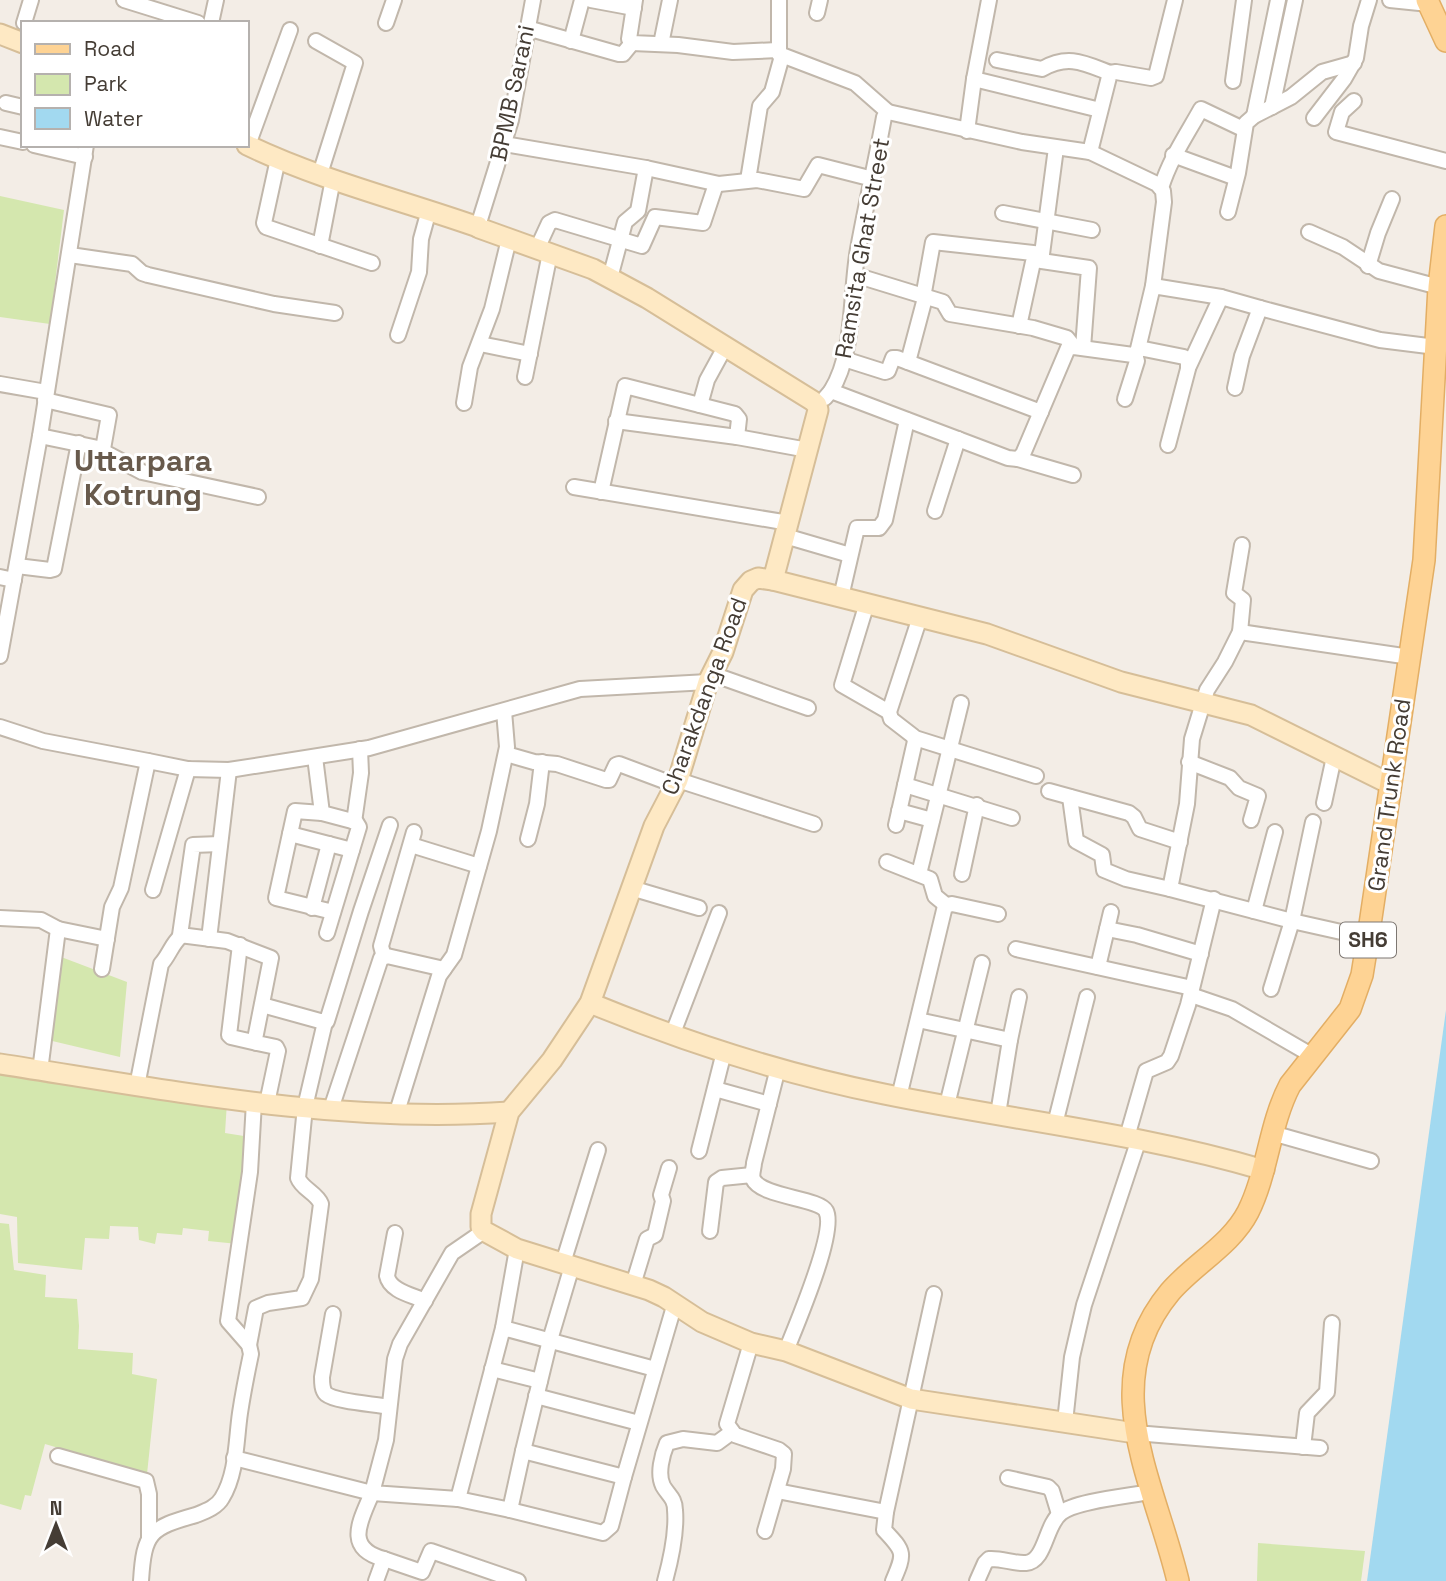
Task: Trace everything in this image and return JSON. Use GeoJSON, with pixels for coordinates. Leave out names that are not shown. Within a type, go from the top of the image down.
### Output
{"type":"FeatureCollection","features":[{"type":"Feature","properties":{"kind":"main road","name":"Grand Trunk Road"},"geometry":{"type":"LineString","coordinates":[[1178,1581],[1135,1433],[1133,1377],[1143,1336],[1170,1292],[1237,1229],[1248,1212],[1290,1085],[1341,1022],[1353,1002],[1362,975],[1424,560],[1438,287],[1446,226]]}},
{"type":"Feature","properties":{"kind":"street"},"geometry":{"type":"LineString","coordinates":[[23,21],[32,0]]}},
{"type":"Feature","properties":{"kind":"street"},"geometry":{"type":"LineString","coordinates":[[124,0],[192,21]]}},
{"type":"Feature","properties":{"kind":"street"},"geometry":{"type":"LineString","coordinates":[[211,21],[216,0]]}},
{"type":"Feature","properties":{"kind":"street"},"geometry":{"type":"LineString","coordinates":[[386,23],[394,0]]}},
{"type":"Feature","properties":{"kind":"street","name":"BPMB Sarani"},"geometry":{"type":"LineString","coordinates":[[478,226],[512,120],[533,0]]}},
{"type":"Feature","properties":{"kind":"street"},"geometry":{"type":"LineString","coordinates":[[571,41],[582,0]]}},
{"type":"Feature","properties":{"kind":"street"},"geometry":{"type":"LineString","coordinates":[[591,0],[635,4],[629,39],[632,43]]}},
{"type":"Feature","properties":{"kind":"street"},"geometry":{"type":"LineString","coordinates":[[661,44],[670,0]]}},
{"type":"Feature","properties":{"kind":"street"},"geometry":{"type":"LineString","coordinates":[[748,180],[760,106],[772,92],[780,53],[779,0]]}},
{"type":"Feature","properties":{"kind":"street"},"geometry":{"type":"LineString","coordinates":[[967,131],[989,0]]}},
{"type":"Feature","properties":{"kind":"street"},"geometry":{"type":"LineString","coordinates":[[998,60],[1042,69],[1049,64],[1077,61],[1111,73],[1155,77],[1175,0]]}},
{"type":"Feature","properties":{"kind":"street"},"geometry":{"type":"LineString","coordinates":[[1233,81],[1244,0]]}},
{"type":"Feature","properties":{"kind":"street"},"geometry":{"type":"LineString","coordinates":[[1254,116],[1278,0]]}},
{"type":"Feature","properties":{"kind":"street"},"geometry":{"type":"LineString","coordinates":[[1272,107],[1295,0]]}},
{"type":"Feature","properties":{"kind":"street"},"geometry":{"type":"LineString","coordinates":[[1314,118],[1354,63],[1369,0]]}},
{"type":"Feature","properties":{"kind":"street"},"geometry":{"type":"LineString","coordinates":[[1390,0],[1437,18]]}},
{"type":"Feature","properties":{"kind":"street"},"geometry":{"type":"LineString","coordinates":[[527,28],[619,54],[623,54],[632,43]]}},
{"type":"Feature","properties":{"kind":"street"},"geometry":{"type":"LineString","coordinates":[[248,142],[289,30]]}},
{"type":"Feature","properties":{"kind":"street"},"geometry":{"type":"LineString","coordinates":[[316,41],[355,63],[326,177],[320,246]]}},
{"type":"Feature","properties":{"kind":"street"},"geometry":{"type":"LineString","coordinates":[[632,43],[733,52],[780,53],[855,83],[888,112]]}},
{"type":"Feature","properties":{"kind":"street"},"geometry":{"type":"LineString","coordinates":[[1228,212],[1245,123],[1291,97],[1322,72],[1354,63]]}},
{"type":"Feature","properties":{"kind":"street"},"geometry":{"type":"LineString","coordinates":[[1090,152],[1111,73]]}},
{"type":"Feature","properties":{"kind":"street"},"geometry":{"type":"LineString","coordinates":[[974,79],[1100,110]]}},
{"type":"Feature","properties":{"kind":"street"},"geometry":{"type":"LineString","coordinates":[[1354,101],[1342,112],[1336,132],[1446,161]]}},
{"type":"Feature","properties":{"kind":"street"},"geometry":{"type":"LineString","coordinates":[[6,103],[21,107]]}},
{"type":"Feature","properties":{"kind":"street"},"geometry":{"type":"LineString","coordinates":[[1125,400],[1137,360],[1153,286],[1164,202],[1161,188],[1173,155],[1201,109],[1243,129]]}},
{"type":"Feature","properties":{"kind":"street","name":"Ramsita Ghat Street"},"geometry":{"type":"LineString","coordinates":[[824,398],[840,375],[844,359],[855,275],[884,117],[888,112],[967,131],[1090,152],[1161,188]]}},
{"type":"Feature","properties":{"kind":"street"},"geometry":{"type":"LineString","coordinates":[[0,136],[21,141]]}},
{"type":"Feature","properties":{"kind":"street"},"geometry":{"type":"LineString","coordinates":[[504,144],[646,168],[716,184],[748,180],[804,188],[818,165],[873,179]]}},
{"type":"Feature","properties":{"kind":"street"},"geometry":{"type":"LineString","coordinates":[[248,145],[326,177],[478,226],[593,269],[647,298],[725,347],[824,398],[907,420],[1008,458],[1073,474]]}},
{"type":"Feature","properties":{"kind":"street"},"geometry":{"type":"LineString","coordinates":[[0,656],[10,574],[40,436],[86,151],[51,147]]}},
{"type":"Feature","properties":{"kind":"street"},"geometry":{"type":"LineString","coordinates":[[1019,326],[1047,220],[1056,148]]}},
{"type":"Feature","properties":{"kind":"street"},"geometry":{"type":"LineString","coordinates":[[1173,155],[1236,178]]}},
{"type":"Feature","properties":{"kind":"street"},"geometry":{"type":"LineString","coordinates":[[278,159],[265,226],[267,229],[372,263]]}},
{"type":"Feature","properties":{"kind":"street"},"geometry":{"type":"LineString","coordinates":[[610,278],[625,221],[638,211],[646,168]]}},
{"type":"Feature","properties":{"kind":"street"},"geometry":{"type":"LineString","coordinates":[[525,377],[549,223],[555,220],[642,246],[653,219],[657,217],[701,225],[716,184]]}},
{"type":"Feature","properties":{"kind":"street"},"geometry":{"type":"LineString","coordinates":[[1368,266],[1392,199]]}},
{"type":"Feature","properties":{"kind":"street"},"geometry":{"type":"LineString","coordinates":[[398,335],[419,272],[421,239],[429,210]]}},
{"type":"Feature","properties":{"kind":"street"},"geometry":{"type":"LineString","coordinates":[[1003,213],[1092,230]]}},
{"type":"Feature","properties":{"kind":"street"},"geometry":{"type":"LineString","coordinates":[[1309,232],[1343,247],[1378,271],[1438,287]]}},
{"type":"Feature","properties":{"kind":"street"},"geometry":{"type":"LineString","coordinates":[[464,403],[470,367],[492,309],[509,239]]}},
{"type":"Feature","properties":{"kind":"street"},"geometry":{"type":"LineString","coordinates":[[908,362],[925,298],[934,242],[1039,257],[1089,270],[1079,347]]}},
{"type":"Feature","properties":{"kind":"street"},"geometry":{"type":"LineString","coordinates":[[70,256],[132,264],[148,275],[274,304],[335,313]]}},
{"type":"Feature","properties":{"kind":"street"},"geometry":{"type":"LineString","coordinates":[[855,275],[945,303],[950,314],[1063,337],[1079,347]]}},
{"type":"Feature","properties":{"kind":"street"},"geometry":{"type":"LineString","coordinates":[[1153,286],[1221,297],[1380,340],[1436,347]]}},
{"type":"Feature","properties":{"kind":"street"},"geometry":{"type":"LineString","coordinates":[[1168,445],[1189,366],[1221,297]]}},
{"type":"Feature","properties":{"kind":"street"},"geometry":{"type":"LineString","coordinates":[[1235,388],[1260,308]]}},
{"type":"Feature","properties":{"kind":"street"},"geometry":{"type":"LineString","coordinates":[[480,344],[530,354]]}},
{"type":"Feature","properties":{"kind":"street"},"geometry":{"type":"LineString","coordinates":[[700,405],[707,380],[725,347]]}},
{"type":"Feature","properties":{"kind":"street"},"geometry":{"type":"LineString","coordinates":[[1018,459],[1023,454],[1066,351],[1079,347],[1137,351],[1184,357],[1189,366]]}},
{"type":"Feature","properties":{"kind":"street"},"geometry":{"type":"LineString","coordinates":[[844,359],[884,372],[888,371],[893,358],[908,362],[1041,412]]}},
{"type":"Feature","properties":{"kind":"street"},"geometry":{"type":"LineString","coordinates":[[0,384],[108,415],[103,449]]}},
{"type":"Feature","properties":{"kind":"street"},"geometry":{"type":"LineString","coordinates":[[601,492],[625,386],[738,416],[737,437]]}},
{"type":"Feature","properties":{"kind":"street","name":"Charakdanga Road"},"geometry":{"type":"LineString","coordinates":[[509,1112],[552,1060],[590,1003],[654,826],[676,782],[710,678],[723,652],[743,590],[751,580],[772,580],[824,398]]}},
{"type":"Feature","properties":{"kind":"street"},"geometry":{"type":"LineString","coordinates":[[841,597],[857,528],[877,528],[883,525],[907,420]]}},
{"type":"Feature","properties":{"kind":"street"},"geometry":{"type":"LineString","coordinates":[[616,421],[737,437],[808,450]]}},
{"type":"Feature","properties":{"kind":"street"},"geometry":{"type":"LineString","coordinates":[[40,436],[103,449],[142,472],[258,497]]}},
{"type":"Feature","properties":{"kind":"street"},"geometry":{"type":"LineString","coordinates":[[935,511],[958,439]]}},
{"type":"Feature","properties":{"kind":"street"},"geometry":{"type":"LineString","coordinates":[[10,574],[54,569],[79,443]]}},
{"type":"Feature","properties":{"kind":"street"},"geometry":{"type":"LineString","coordinates":[[574,487],[787,530],[850,555]]}},
{"type":"Feature","properties":{"kind":"street"},"geometry":{"type":"LineString","coordinates":[[1170,888],[1186,804],[1192,739],[1207,690],[1226,662],[1240,632],[1243,600],[1234,593],[1242,545]]}},
{"type":"Feature","properties":{"kind":"street"},"geometry":{"type":"LineString","coordinates":[[772,580],[987,634],[1121,682],[1264,720],[1390,784]]}},
{"type":"Feature","properties":{"kind":"street"},"geometry":{"type":"LineString","coordinates":[[867,603],[842,685],[889,712]]}},
{"type":"Feature","properties":{"kind":"street"},"geometry":{"type":"LineString","coordinates":[[920,617],[889,712],[891,719],[915,738],[1036,776]]}},
{"type":"Feature","properties":{"kind":"street"},"geometry":{"type":"LineString","coordinates":[[1240,632],[1410,657]]}},
{"type":"Feature","properties":{"kind":"street"},"geometry":{"type":"LineString","coordinates":[[0,727],[43,741],[188,769],[229,770],[360,749],[580,689],[710,678],[808,708]]}},
{"type":"Feature","properties":{"kind":"street"},"geometry":{"type":"LineString","coordinates":[[919,874],[961,703]]}},
{"type":"Feature","properties":{"kind":"street"},"geometry":{"type":"LineString","coordinates":[[396,1115],[439,976],[454,956],[479,866],[506,754],[504,711]]}},
{"type":"Feature","properties":{"kind":"street"},"geometry":{"type":"LineString","coordinates":[[915,738],[897,818],[932,820]]}},
{"type":"Feature","properties":{"kind":"street"},"geometry":{"type":"LineString","coordinates":[[354,822],[361,773],[360,749]]}},
{"type":"Feature","properties":{"kind":"street"},"geometry":{"type":"LineString","coordinates":[[506,754],[557,764],[606,780],[609,780],[619,764],[814,824]]}},
{"type":"Feature","properties":{"kind":"street"},"geometry":{"type":"LineString","coordinates":[[315,757],[322,813]]}},
{"type":"Feature","properties":{"kind":"street"},"geometry":{"type":"LineString","coordinates":[[1324,803],[1334,757]]}},
{"type":"Feature","properties":{"kind":"street"},"geometry":{"type":"LineString","coordinates":[[102,969],[112,907],[121,888],[148,761]]}},
{"type":"Feature","properties":{"kind":"street"},"geometry":{"type":"LineString","coordinates":[[528,839],[537,804],[542,762]]}},
{"type":"Feature","properties":{"kind":"street"},"geometry":{"type":"LineString","coordinates":[[1189,762],[1230,778],[1239,789],[1258,796],[1251,820]]}},
{"type":"Feature","properties":{"kind":"street"},"geometry":{"type":"LineString","coordinates":[[153,890],[188,769]]}},
{"type":"Feature","properties":{"kind":"street"},"geometry":{"type":"LineString","coordinates":[[209,939],[229,770]]}},
{"type":"Feature","properties":{"kind":"street"},"geometry":{"type":"LineString","coordinates":[[905,785],[977,805],[1012,818]]}},
{"type":"Feature","properties":{"kind":"street"},"geometry":{"type":"LineString","coordinates":[[1049,791],[1129,813],[1140,829],[1180,842]]}},
{"type":"Feature","properties":{"kind":"street"},"geometry":{"type":"LineString","coordinates":[[1070,797],[1075,839],[1081,845],[1102,855],[1104,870],[1125,879],[1368,938]]}},
{"type":"Feature","properties":{"kind":"street"},"geometry":{"type":"LineString","coordinates":[[962,874],[977,805]]}},
{"type":"Feature","properties":{"kind":"street"},"geometry":{"type":"LineString","coordinates":[[327,933],[359,827],[354,822],[322,813],[297,810],[276,898],[333,912]]}},
{"type":"Feature","properties":{"kind":"street"},"geometry":{"type":"LineString","coordinates":[[1271,989],[1292,921],[1313,822]]}},
{"type":"Feature","properties":{"kind":"street"},"geometry":{"type":"LineString","coordinates":[[149,1538],[170,1521],[206,1512],[215,1506],[226,1490],[234,1458],[256,1308],[268,1303],[302,1298],[311,1279],[321,1204],[299,1181],[305,1107],[325,1022],[390,825]]}},
{"type":"Feature","properties":{"kind":"street"},"geometry":{"type":"LineString","coordinates":[[1254,911],[1275,832]]}},
{"type":"Feature","properties":{"kind":"street"},"geometry":{"type":"LineString","coordinates":[[290,834],[352,850]]}},
{"type":"Feature","properties":{"kind":"street"},"geometry":{"type":"LineString","coordinates":[[384,957],[381,946],[412,839],[479,866]]}},
{"type":"Feature","properties":{"kind":"street"},"geometry":{"type":"LineString","coordinates":[[181,936],[193,845],[220,844]]}},
{"type":"Feature","properties":{"kind":"street"},"geometry":{"type":"LineString","coordinates":[[312,908],[330,844]]}},
{"type":"Feature","properties":{"kind":"street"},"geometry":{"type":"LineString","coordinates":[[887,862],[930,878],[935,896],[946,905],[998,914]]}},
{"type":"Feature","properties":{"kind":"street"},"geometry":{"type":"LineString","coordinates":[[631,888],[699,908]]}},
{"type":"Feature","properties":{"kind":"street"},"geometry":{"type":"LineString","coordinates":[[1065,1422],[1072,1357],[1084,1305],[1133,1138],[1146,1072],[1167,1062],[1171,1056],[1214,900]]}},
{"type":"Feature","properties":{"kind":"street"},"geometry":{"type":"LineString","coordinates":[[899,1097],[946,905]]}},
{"type":"Feature","properties":{"kind":"street"},"geometry":{"type":"LineString","coordinates":[[1098,967],[1111,912]]}},
{"type":"Feature","properties":{"kind":"street"},"geometry":{"type":"LineString","coordinates":[[673,1034],[719,913]]}},
{"type":"Feature","properties":{"kind":"street"},"geometry":{"type":"LineString","coordinates":[[0,918],[41,920],[58,929],[107,939]]}},
{"type":"Feature","properties":{"kind":"street"},"geometry":{"type":"LineString","coordinates":[[40,1070],[58,929]]}},
{"type":"Feature","properties":{"kind":"street"},"geometry":{"type":"LineString","coordinates":[[1107,929],[1201,954]]}},
{"type":"Feature","properties":{"kind":"street"},"geometry":{"type":"LineString","coordinates":[[181,936],[240,945],[271,958],[255,1036],[257,1043]]}},
{"type":"Feature","properties":{"kind":"street"},"geometry":{"type":"LineString","coordinates":[[137,1086],[161,964],[171,946],[181,936]]}},
{"type":"Feature","properties":{"kind":"street"},"geometry":{"type":"LineString","coordinates":[[240,945],[229,1035],[276,1047],[278,1051],[260,1102],[228,1321],[249,1345]]}},
{"type":"Feature","properties":{"kind":"street"},"geometry":{"type":"LineString","coordinates":[[1016,949],[1191,991],[1232,1009],[1313,1056]]}},
{"type":"Feature","properties":{"kind":"street"},"geometry":{"type":"LineString","coordinates":[[384,957],[444,969]]}},
{"type":"Feature","properties":{"kind":"street"},"geometry":{"type":"LineString","coordinates":[[331,1110],[380,960],[384,957]]}},
{"type":"Feature","properties":{"kind":"street"},"geometry":{"type":"LineString","coordinates":[[947,1105],[982,963]]}},
{"type":"Feature","properties":{"kind":"street"},"geometry":{"type":"LineString","coordinates":[[998,1114],[1018,997]]}},
{"type":"Feature","properties":{"kind":"street"},"geometry":{"type":"LineString","coordinates":[[1055,1124],[1087,997]]}},
{"type":"Feature","properties":{"kind":"street"},"geometry":{"type":"LineString","coordinates":[[590,1003],[724,1052],[840,1084],[1203,1152],[1264,1170]]}},
{"type":"Feature","properties":{"kind":"street"},"geometry":{"type":"LineString","coordinates":[[262,1005],[325,1022]]}},
{"type":"Feature","properties":{"kind":"street"},"geometry":{"type":"LineString","coordinates":[[918,1020],[1010,1040]]}},
{"type":"Feature","properties":{"kind":"street"},"geometry":{"type":"LineString","coordinates":[[699,1151],[724,1052]]}},
{"type":"Feature","properties":{"kind":"street"},"geometry":{"type":"LineString","coordinates":[[0,1064],[137,1086],[331,1110],[450,1116],[509,1112],[481,1214],[481,1227],[517,1249],[633,1285],[675,1303],[702,1322],[751,1343],[786,1351],[911,1399],[1135,1433],[1320,1448]]}},
{"type":"Feature","properties":{"kind":"street"},"geometry":{"type":"LineString","coordinates":[[778,1068],[752,1174],[756,1183],[764,1187],[824,1208],[828,1218],[817,1270],[786,1351]]}},
{"type":"Feature","properties":{"kind":"street"},"geometry":{"type":"LineString","coordinates":[[715,1089],[769,1104]]}},
{"type":"Feature","properties":{"kind":"street"},"geometry":{"type":"LineString","coordinates":[[1272,1133],[1371,1161]]}},
{"type":"Feature","properties":{"kind":"street"},"geometry":{"type":"LineString","coordinates":[[510,1510],[598,1150]]}},
{"type":"Feature","properties":{"kind":"street"},"geometry":{"type":"LineString","coordinates":[[633,1285],[647,1239],[655,1235],[668,1168]]}},
{"type":"Feature","properties":{"kind":"street"},"geometry":{"type":"LineString","coordinates":[[710,1231],[716,1182],[722,1178],[752,1174]]}},
{"type":"Feature","properties":{"kind":"street"},"geometry":{"type":"LineString","coordinates":[[484,1231],[452,1253],[400,1344],[395,1359],[386,1440],[372,1493],[357,1530],[358,1539],[373,1556],[422,1572],[431,1550],[509,1579]]}},
{"type":"Feature","properties":{"kind":"street"},"geometry":{"type":"LineString","coordinates":[[395,1233],[387,1276],[389,1283],[425,1301]]}},
{"type":"Feature","properties":{"kind":"street"},"geometry":{"type":"LineString","coordinates":[[458,1499],[503,1328],[517,1249]]}},
{"type":"Feature","properties":{"kind":"street"},"geometry":{"type":"LineString","coordinates":[[893,1581],[902,1560],[900,1549],[884,1530],[886,1512],[934,1294]]}},
{"type":"Feature","properties":{"kind":"street"},"geometry":{"type":"LineString","coordinates":[[234,1458],[372,1493],[458,1499],[603,1533],[611,1526],[675,1303]]}},
{"type":"Feature","properties":{"kind":"street"},"geometry":{"type":"LineString","coordinates":[[333,1314],[322,1377],[326,1393],[336,1398],[390,1406]]}},
{"type":"Feature","properties":{"kind":"street"},"geometry":{"type":"LineString","coordinates":[[1303,1447],[1307,1413],[1327,1392],[1332,1323]]}},
{"type":"Feature","properties":{"kind":"street"},"geometry":{"type":"LineString","coordinates":[[503,1328],[655,1369]]}},
{"type":"Feature","properties":{"kind":"street"},"geometry":{"type":"LineString","coordinates":[[751,1343],[727,1424],[732,1432],[784,1454],[783,1469],[765,1531]]}},
{"type":"Feature","properties":{"kind":"street"},"geometry":{"type":"LineString","coordinates":[[492,1368],[538,1388],[639,1423]]}},
{"type":"Feature","properties":{"kind":"street"},"geometry":{"type":"LineString","coordinates":[[665,1581],[675,1531],[676,1510],[674,1499],[660,1478],[667,1443],[683,1439],[717,1443],[732,1432]]}},
{"type":"Feature","properties":{"kind":"street"},"geometry":{"type":"LineString","coordinates":[[523,1451],[624,1477]]}},
{"type":"Feature","properties":{"kind":"street"},"geometry":{"type":"LineString","coordinates":[[58,1456],[146,1481],[149,1494],[149,1538],[145,1547],[141,1581]]}},
{"type":"Feature","properties":{"kind":"street"},"geometry":{"type":"LineString","coordinates":[[1008,1478],[1048,1487],[1052,1491],[1059,1514]]}},
{"type":"Feature","properties":{"kind":"street"},"geometry":{"type":"LineString","coordinates":[[777,1491],[886,1512]]}},
{"type":"Feature","properties":{"kind":"street"},"geometry":{"type":"LineString","coordinates":[[977,1581],[989,1559],[1021,1563],[1035,1561],[1049,1528],[1063,1510],[1150,1492]]}},
{"type":"Feature","properties":{"kind":"street"},"geometry":{"type":"LineString","coordinates":[[376,1581],[384,1559]]}},
{"type":"Feature","properties":{"kind":"green space"},"geometry":{"type":"Polygon","coordinates":[[[0,196],[64,210],[50,324],[0,317],[0,196]]]}},
{"type":"Feature","properties":{"kind":"green space"},"geometry":{"type":"Polygon","coordinates":[[[56,955],[127,982],[120,1057],[48,1040],[56,955]]]}},
{"type":"Feature","properties":{"kind":"green space"},"geometry":{"type":"Polygon","coordinates":[[[0,1065],[227,1102],[225,1133],[250,1137],[238,1244],[208,1241],[209,1231],[183,1228],[182,1235],[157,1233],[155,1244],[139,1240],[138,1227],[110,1226],[109,1239],[85,1238],[82,1270],[18,1263],[17,1217],[0,1214],[0,1065]]]}},
{"type":"Feature","properties":{"kind":"green space"},"geometry":{"type":"Polygon","coordinates":[[[0,1223],[9,1224],[14,1270],[46,1275],[45,1297],[77,1299],[78,1349],[133,1353],[132,1374],[157,1379],[147,1474],[45,1444],[31,1496],[25,1495],[21,1510],[0,1504],[0,1223]]]}},
{"type":"Feature","properties":{"kind":"green space"},"geometry":{"type":"Polygon","coordinates":[[[1258,1543],[1365,1551],[1361,1581],[1257,1581],[1258,1543]]]}},
{"type":"Feature","properties":{"kind":"water"},"geometry":{"type":"Polygon","coordinates":[[[1446,1010],[1446,1581],[1367,1581],[1446,1010]]]}},
{"type":"Feature","properties":{"kind":"district","name":"Uttarpara Kotrung"},"geometry":{"type":"Point","coordinates":[143,478]}}]}
